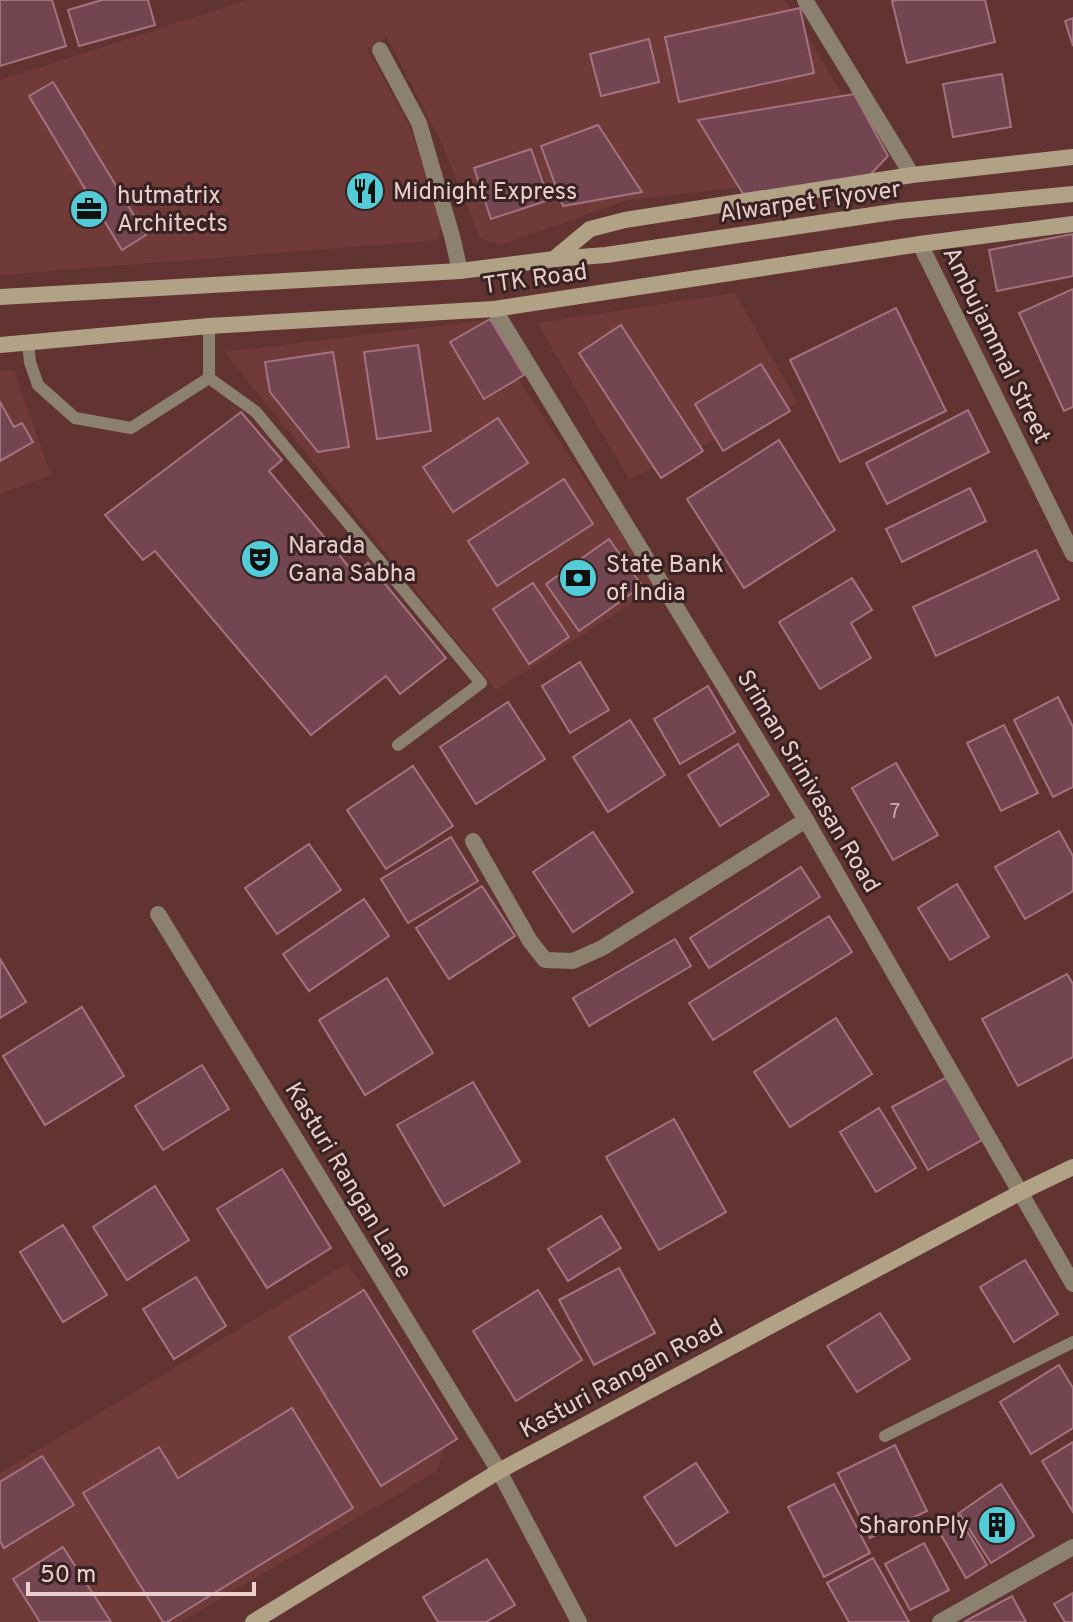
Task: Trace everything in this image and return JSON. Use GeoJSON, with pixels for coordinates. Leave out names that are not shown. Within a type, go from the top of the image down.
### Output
{"type":"FeatureCollection","features":[{"type":"Feature","properties":{"kind":"main road"},"geometry":{"type":"LineString","coordinates":[[554,259],[590,229],[625,220],[912,175],[1073,157]]}},
{"type":"Feature","properties":{"kind":"main road","name":"Alwarpet Flyover"},"geometry":{"type":"LineString","coordinates":[[554,259],[606,255],[899,211],[1073,194]]}},
{"type":"Feature","properties":{"kind":"main road","name":"TTK Road"},"geometry":{"type":"LineString","coordinates":[[0,345],[209,326],[494,309],[920,244],[1073,224]]}},
{"type":"Feature","properties":{"kind":"main road","name":"TTK Road"},"geometry":{"type":"LineString","coordinates":[[0,297],[460,271],[554,259]]}},
{"type":"Feature","properties":{"kind":"main road","name":"Kasturi Rangan Road"},"geometry":{"type":"LineString","coordinates":[[253,1622],[499,1471],[1073,1167]]}},
{"type":"Feature","properties":{"kind":"street"},"geometry":{"type":"LineString","coordinates":[[805,0],[912,175]]}},
{"type":"Feature","properties":{"kind":"street"},"geometry":{"type":"LineString","coordinates":[[380,50],[419,123],[460,271]]}},
{"type":"Feature","properties":{"kind":"street","name":"Ambujammal Street"},"geometry":{"type":"LineString","coordinates":[[920,244],[1073,554]]}},
{"type":"Feature","properties":{"kind":"street","name":"Sriman Srinivasan Road"},"geometry":{"type":"LineString","coordinates":[[494,309],[806,820],[1073,1284]]}},
{"type":"Feature","properties":{"kind":"street"},"geometry":{"type":"LineString","coordinates":[[473,841],[530,941],[545,960],[573,961],[602,948],[806,820]]}},
{"type":"Feature","properties":{"kind":"street","name":"Kasturi Rangan Lane"},"geometry":{"type":"LineString","coordinates":[[158,914],[499,1471],[579,1622]]}},
{"type":"Feature","properties":{"kind":"street"},"geometry":{"type":"LineString","coordinates":[[940,1622],[1073,1547]]}},
{"type":"Feature","properties":{"kind":"lane"},"geometry":{"type":"LineString","coordinates":[[209,326],[209,378]]}},
{"type":"Feature","properties":{"kind":"lane"},"geometry":{"type":"LineString","coordinates":[[28,343],[30,362],[38,385],[75,418],[131,428],[209,378]]}},
{"type":"Feature","properties":{"kind":"lane"},"geometry":{"type":"LineString","coordinates":[[209,378],[256,412],[481,683],[398,745]]}},
{"type":"Feature","properties":{"kind":"lane"},"geometry":{"type":"LineString","coordinates":[[885,1436],[1073,1342]]}},
{"type":"Feature","properties":{"kind":"shaded area"},"geometry":{"type":"Polygon","coordinates":[[[248,0],[785,0],[879,154],[870,173],[628,200],[501,245],[480,238],[441,142],[387,37],[367,49],[408,123],[443,221],[438,240],[0,275],[0,80],[248,0]]]}},
{"type":"Feature","properties":{"kind":"shaded area"},"geometry":{"type":"Polygon","coordinates":[[[735,293],[798,403],[629,479],[537,323],[735,293]]]}},
{"type":"Feature","properties":{"kind":"shaded area"},"geometry":{"type":"Polygon","coordinates":[[[479,321],[657,587],[496,690],[225,352],[479,321]]]}},
{"type":"Feature","properties":{"kind":"shaded area"},"geometry":{"type":"Polygon","coordinates":[[[14,370],[51,475],[0,494],[0,371],[14,370]]]}},
{"type":"Feature","properties":{"kind":"shaded area"},"geometry":{"type":"Polygon","coordinates":[[[348,1263],[448,1435],[437,1471],[181,1622],[0,1622],[0,1473],[348,1263]]]}},
{"type":"Feature","properties":{"kind":"building"},"geometry":{"type":"Polygon","coordinates":[[[0,0],[52,0],[66,46],[0,66],[0,0]]]}},
{"type":"Feature","properties":{"kind":"building"},"geometry":{"type":"Polygon","coordinates":[[[102,0],[148,0],[155,25],[79,46],[68,10],[102,0]]]}},
{"type":"Feature","properties":{"kind":"building"},"geometry":{"type":"Polygon","coordinates":[[[985,0],[995,42],[907,63],[892,1],[985,0]]]}},
{"type":"Feature","properties":{"kind":"building"},"geometry":{"type":"Polygon","coordinates":[[[800,8],[814,73],[679,102],[665,37],[800,8]]]}},
{"type":"Feature","properties":{"kind":"building"},"geometry":{"type":"Polygon","coordinates":[[[1073,18],[1073,46],[1065,21],[1073,18]]]}},
{"type":"Feature","properties":{"kind":"building"},"geometry":{"type":"Polygon","coordinates":[[[649,39],[659,82],[601,96],[590,54],[649,39]]]}},
{"type":"Feature","properties":{"kind":"building"},"geometry":{"type":"Polygon","coordinates":[[[1002,74],[1011,127],[953,137],[943,84],[1002,74]]]}},
{"type":"Feature","properties":{"kind":"building"},"geometry":{"type":"Polygon","coordinates":[[[53,82],[146,235],[122,250],[29,96],[53,82]]]}},
{"type":"Feature","properties":{"kind":"building"},"geometry":{"type":"Polygon","coordinates":[[[854,94],[888,156],[868,177],[743,194],[698,120],[854,94]]]}},
{"type":"Feature","properties":{"kind":"building"},"geometry":{"type":"Polygon","coordinates":[[[598,125],[642,192],[563,206],[541,146],[598,125]]]}},
{"type":"Feature","properties":{"kind":"building"},"geometry":{"type":"Polygon","coordinates":[[[531,149],[549,200],[491,219],[474,168],[531,149]]]}},
{"type":"Feature","properties":{"kind":"building"},"geometry":{"type":"Polygon","coordinates":[[[1073,234],[1073,276],[997,291],[989,250],[1073,234]]]}},
{"type":"Feature","properties":{"kind":"building"},"geometry":{"type":"Polygon","coordinates":[[[1073,289],[1073,407],[1064,411],[1019,313],[1073,289]]]}},
{"type":"Feature","properties":{"kind":"building"},"geometry":{"type":"Polygon","coordinates":[[[896,308],[946,411],[840,462],[790,360],[896,308]]]}},
{"type":"Feature","properties":{"kind":"building"},"geometry":{"type":"Polygon","coordinates":[[[490,319],[524,375],[484,399],[450,342],[490,319]]]}},
{"type":"Feature","properties":{"kind":"building"},"geometry":{"type":"Polygon","coordinates":[[[621,325],[703,451],[661,478],[579,353],[621,325]]]}},
{"type":"Feature","properties":{"kind":"building"},"geometry":{"type":"Polygon","coordinates":[[[418,345],[431,431],[377,439],[364,352],[418,345]]]}},
{"type":"Feature","properties":{"kind":"building"},"geometry":{"type":"Polygon","coordinates":[[[333,352],[349,447],[318,452],[270,392],[265,362],[333,352]]]}},
{"type":"Feature","properties":{"kind":"building"},"geometry":{"type":"Polygon","coordinates":[[[761,364],[790,411],[723,451],[695,404],[761,364]]]}},
{"type":"Feature","properties":{"kind":"building"},"geometry":{"type":"Polygon","coordinates":[[[0,402],[14,427],[22,423],[33,442],[0,461],[0,402]]]}},
{"type":"Feature","properties":{"kind":"building"},"geometry":{"type":"Polygon","coordinates":[[[968,410],[989,452],[887,504],[866,463],[968,410]]]}},
{"type":"Feature","properties":{"kind":"building"},"geometry":{"type":"Polygon","coordinates":[[[241,412],[282,460],[269,471],[355,574],[368,563],[446,658],[400,694],[386,676],[311,735],[155,551],[143,560],[105,515],[241,412]]]}},
{"type":"Feature","properties":{"kind":"building"},"geometry":{"type":"Polygon","coordinates":[[[498,418],[528,463],[453,512],[423,467],[498,418]]]}},
{"type":"Feature","properties":{"kind":"building"},"geometry":{"type":"Polygon","coordinates":[[[779,440],[835,530],[744,588],[687,499],[779,440]]]}},
{"type":"Feature","properties":{"kind":"building"},"geometry":{"type":"Polygon","coordinates":[[[564,479],[593,524],[497,586],[468,541],[564,479]]]}},
{"type":"Feature","properties":{"kind":"building"},"geometry":{"type":"Polygon","coordinates":[[[970,488],[986,521],[902,562],[886,529],[970,488]]]}},
{"type":"Feature","properties":{"kind":"building"},"geometry":{"type":"Polygon","coordinates":[[[609,539],[642,586],[579,631],[546,584],[609,539]]]}},
{"type":"Feature","properties":{"kind":"building"},"geometry":{"type":"Polygon","coordinates":[[[1036,550],[1059,599],[936,656],[913,607],[1036,550]]]}},
{"type":"Feature","properties":{"kind":"building"},"geometry":{"type":"Polygon","coordinates":[[[852,578],[872,610],[851,623],[871,658],[820,689],[779,622],[852,578]]]}},
{"type":"Feature","properties":{"kind":"building"},"geometry":{"type":"Polygon","coordinates":[[[533,583],[569,637],[529,664],[493,609],[533,583]]]}},
{"type":"Feature","properties":{"kind":"building"},"geometry":{"type":"Polygon","coordinates":[[[580,662],[609,710],[570,733],[542,686],[580,662]]]}},
{"type":"Feature","properties":{"kind":"building"},"geometry":{"type":"Polygon","coordinates":[[[708,686],[735,732],[680,764],[654,719],[708,686]]]}},
{"type":"Feature","properties":{"kind":"building"},"geometry":{"type":"Polygon","coordinates":[[[1058,697],[1073,727],[1073,787],[1053,797],[1014,720],[1058,697]]]}},
{"type":"Feature","properties":{"kind":"building"},"geometry":{"type":"Polygon","coordinates":[[[508,702],[545,759],[476,804],[440,747],[508,702]]]}},
{"type":"Feature","properties":{"kind":"building"},"geometry":{"type":"Polygon","coordinates":[[[630,720],[665,775],[608,812],[573,757],[630,720]]]}},
{"type":"Feature","properties":{"kind":"building"},"geometry":{"type":"Polygon","coordinates":[[[1004,725],[1038,793],[1001,811],[967,743],[1004,725]]]}},
{"type":"Feature","properties":{"kind":"building"},"geometry":{"type":"Polygon","coordinates":[[[738,744],[769,795],[720,826],[688,775],[738,744]]]}},
{"type":"Feature","properties":{"kind":"building"},"geometry":{"type":"Polygon","coordinates":[[[896,763],[938,835],[893,860],[852,788],[896,763]]]}},
{"type":"Feature","properties":{"kind":"building"},"geometry":{"type":"Polygon","coordinates":[[[413,766],[453,826],[386,869],[347,810],[413,766]]]}},
{"type":"Feature","properties":{"kind":"building"},"geometry":{"type":"Polygon","coordinates":[[[1059,831],[1073,856],[1073,891],[1025,919],[995,867],[1059,831]]]}},
{"type":"Feature","properties":{"kind":"building"},"geometry":{"type":"Polygon","coordinates":[[[593,832],[633,892],[573,932],[533,872],[593,832]]]}},
{"type":"Feature","properties":{"kind":"building"},"geometry":{"type":"Polygon","coordinates":[[[451,837],[478,881],[408,923],[381,879],[451,837]]]}},
{"type":"Feature","properties":{"kind":"building"},"geometry":{"type":"Polygon","coordinates":[[[309,844],[341,890],[277,934],[245,888],[309,844]]]}},
{"type":"Feature","properties":{"kind":"building"},"geometry":{"type":"Polygon","coordinates":[[[801,867],[820,897],[709,968],[690,938],[801,867]]]}},
{"type":"Feature","properties":{"kind":"building"},"geometry":{"type":"Polygon","coordinates":[[[957,884],[989,937],[950,960],[918,908],[957,884]]]}},
{"type":"Feature","properties":{"kind":"building"},"geometry":{"type":"Polygon","coordinates":[[[482,886],[515,936],[449,979],[416,928],[482,886]]]}},
{"type":"Feature","properties":{"kind":"building"},"geometry":{"type":"Polygon","coordinates":[[[364,899],[389,936],[309,991],[283,954],[364,899]]]}},
{"type":"Feature","properties":{"kind":"building"},"geometry":{"type":"Polygon","coordinates":[[[829,916],[852,952],[713,1040],[689,1003],[829,916]]]}},
{"type":"Feature","properties":{"kind":"building"},"geometry":{"type":"Polygon","coordinates":[[[675,939],[691,966],[589,1026],[573,998],[675,939]]]}},
{"type":"Feature","properties":{"kind":"building"},"geometry":{"type":"Polygon","coordinates":[[[0,959],[26,1002],[0,1018],[0,959]]]}},
{"type":"Feature","properties":{"kind":"building"},"geometry":{"type":"Polygon","coordinates":[[[1067,974],[1073,984],[1073,1057],[1018,1086],[982,1019],[1067,974]]]}},
{"type":"Feature","properties":{"kind":"building"},"geometry":{"type":"Polygon","coordinates":[[[387,978],[433,1053],[365,1095],[319,1020],[387,978]]]}},
{"type":"Feature","properties":{"kind":"building"},"geometry":{"type":"Polygon","coordinates":[[[82,1007],[124,1076],[45,1125],[3,1056],[82,1007]]]}},
{"type":"Feature","properties":{"kind":"building"},"geometry":{"type":"Polygon","coordinates":[[[836,1018],[872,1074],[790,1127],[754,1072],[836,1018]]]}},
{"type":"Feature","properties":{"kind":"building"},"geometry":{"type":"Polygon","coordinates":[[[202,1065],[229,1109],[163,1150],[135,1106],[202,1065]]]}},
{"type":"Feature","properties":{"kind":"building"},"geometry":{"type":"Polygon","coordinates":[[[947,1077],[982,1140],[928,1170],[892,1107],[947,1077]]]}},
{"type":"Feature","properties":{"kind":"building"},"geometry":{"type":"Polygon","coordinates":[[[473,1082],[520,1162],[444,1206],[397,1125],[473,1082]]]}},
{"type":"Feature","properties":{"kind":"building"},"geometry":{"type":"Polygon","coordinates":[[[879,1108],[916,1168],[876,1192],[840,1132],[879,1108]]]}},
{"type":"Feature","properties":{"kind":"building"},"geometry":{"type":"Polygon","coordinates":[[[674,1119],[726,1212],[659,1250],[606,1157],[674,1119]]]}},
{"type":"Feature","properties":{"kind":"building"},"geometry":{"type":"Polygon","coordinates":[[[282,1169],[331,1248],[267,1288],[217,1209],[282,1169]]]}},
{"type":"Feature","properties":{"kind":"building"},"geometry":{"type":"Polygon","coordinates":[[[155,1186],[189,1240],[127,1280],[93,1227],[155,1186]]]}},
{"type":"Feature","properties":{"kind":"building"},"geometry":{"type":"Polygon","coordinates":[[[601,1216],[621,1248],[568,1281],[548,1249],[601,1216]]]}},
{"type":"Feature","properties":{"kind":"building"},"geometry":{"type":"Polygon","coordinates":[[[63,1225],[107,1295],[63,1322],[20,1252],[63,1225]]]}},
{"type":"Feature","properties":{"kind":"building"},"geometry":{"type":"Polygon","coordinates":[[[1025,1260],[1058,1314],[1014,1342],[980,1287],[1025,1260]]]}},
{"type":"Feature","properties":{"kind":"building"},"geometry":{"type":"Polygon","coordinates":[[[619,1268],[655,1333],[594,1365],[559,1300],[619,1268]]]}},
{"type":"Feature","properties":{"kind":"building"},"geometry":{"type":"Polygon","coordinates":[[[196,1277],[226,1326],[174,1359],[143,1309],[196,1277]]]}},
{"type":"Feature","properties":{"kind":"building"},"geometry":{"type":"Polygon","coordinates":[[[364,1290],[457,1439],[381,1486],[289,1337],[364,1290]]]}},
{"type":"Feature","properties":{"kind":"building"},"geometry":{"type":"Polygon","coordinates":[[[538,1290],[582,1360],[516,1401],[473,1331],[538,1290]]]}},
{"type":"Feature","properties":{"kind":"building"},"geometry":{"type":"Polygon","coordinates":[[[880,1313],[910,1359],[857,1392],[827,1346],[880,1313]]]}},
{"type":"Feature","properties":{"kind":"building"},"geometry":{"type":"Polygon","coordinates":[[[1059,1365],[1073,1388],[1073,1428],[1031,1454],[1000,1402],[1059,1365]]]}},
{"type":"Feature","properties":{"kind":"building"},"geometry":{"type":"Polygon","coordinates":[[[292,1408],[353,1508],[163,1622],[83,1493],[159,1447],[178,1478],[292,1408]]]}},
{"type":"Feature","properties":{"kind":"building"},"geometry":{"type":"Polygon","coordinates":[[[1073,1442],[1073,1512],[1042,1461],[1073,1442]]]}},
{"type":"Feature","properties":{"kind":"building"},"geometry":{"type":"Polygon","coordinates":[[[895,1445],[927,1511],[870,1538],[838,1473],[895,1445]]]}},
{"type":"Feature","properties":{"kind":"building"},"geometry":{"type":"Polygon","coordinates":[[[42,1456],[74,1505],[4,1548],[0,1541],[0,1482],[42,1456]]]}},
{"type":"Feature","properties":{"kind":"building"},"geometry":{"type":"Polygon","coordinates":[[[696,1463],[728,1512],[676,1546],[644,1497],[696,1463]]]}},
{"type":"Feature","properties":{"kind":"building"},"geometry":{"type":"Polygon","coordinates":[[[834,1484],[870,1553],[824,1577],[788,1507],[834,1484]]]}},
{"type":"Feature","properties":{"kind":"building","name":"SharonPly"},"geometry":{"type":"Polygon","coordinates":[[[1001,1484],[1034,1536],[991,1563],[959,1513],[1001,1484]]]}},
{"type":"Feature","properties":{"kind":"building"},"geometry":{"type":"Polygon","coordinates":[[[957,1514],[987,1565],[966,1578],[936,1526],[957,1514]]]}},
{"type":"Feature","properties":{"kind":"building"},"geometry":{"type":"Polygon","coordinates":[[[924,1543],[949,1590],[910,1610],[885,1564],[924,1543]]]}},
{"type":"Feature","properties":{"kind":"building"},"geometry":{"type":"Polygon","coordinates":[[[63,1547],[111,1622],[40,1622],[13,1579],[63,1547]]]}},
{"type":"Feature","properties":{"kind":"building"},"geometry":{"type":"Polygon","coordinates":[[[873,1558],[909,1622],[849,1622],[827,1583],[873,1558]]]}},
{"type":"Feature","properties":{"kind":"building"},"geometry":{"type":"Polygon","coordinates":[[[487,1559],[515,1605],[486,1622],[438,1622],[423,1597],[487,1559]]]}},
{"type":"Feature","properties":{"kind":"building"},"geometry":{"type":"Polygon","coordinates":[[[1073,1593],[1073,1622],[1065,1622],[1054,1604],[1073,1593]]]}},
{"type":"Feature","properties":{"kind":"building"},"geometry":{"type":"Polygon","coordinates":[[[1012,1596],[1026,1622],[964,1622],[1012,1596]]]}},
{"type":"Feature","properties":{"kind":"place","name":"Midnight Express"},"geometry":{"type":"Point","coordinates":[365,191]}},
{"type":"Feature","properties":{"kind":"place","name":"hutmatrix Architects"},"geometry":{"type":"Point","coordinates":[89,209]}},
{"type":"Feature","properties":{"kind":"place","name":"Narada Gana Sabha"},"geometry":{"type":"Point","coordinates":[260,559]}},
{"type":"Feature","properties":{"kind":"place","name":"State Bank of India"},"geometry":{"type":"Point","coordinates":[578,578]}},
{"type":"Feature","properties":{"kind":"place","name":"SharonPly"},"geometry":{"type":"Point","coordinates":[997,1525]}}]}
